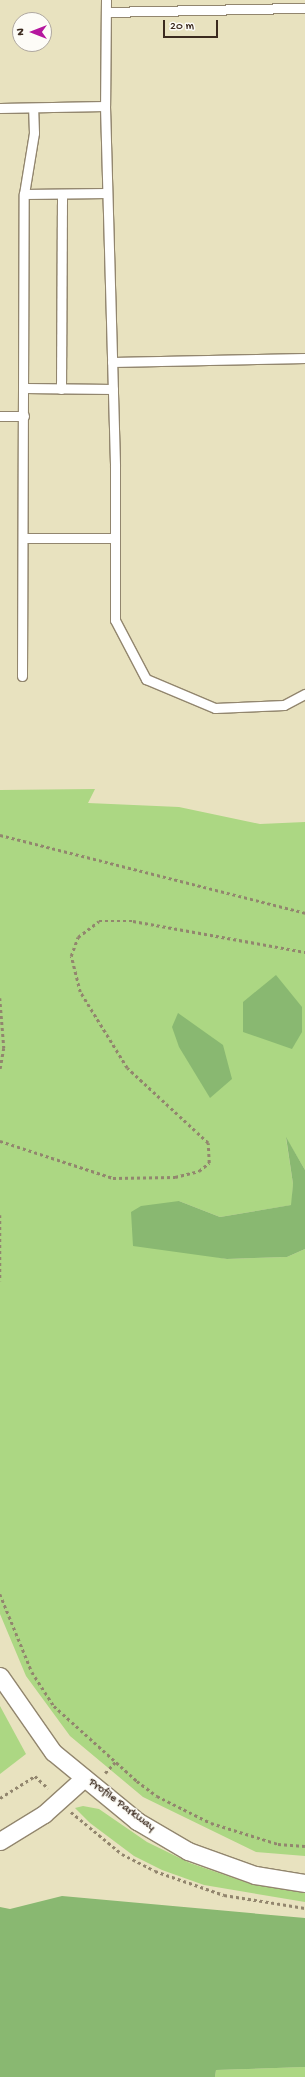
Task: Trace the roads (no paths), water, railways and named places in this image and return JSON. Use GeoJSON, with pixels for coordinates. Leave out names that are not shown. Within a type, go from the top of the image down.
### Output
{"type":"FeatureCollection","features":[{"type":"Feature","properties":{"kind":"street","name":"Profile Parkway"},"geometry":{"type":"LineString","coordinates":[[0,1676],[53,1752],[137,1821],[188,1852],[255,1875],[305,1883]]}},
{"type":"Feature","properties":{"kind":"street"},"geometry":{"type":"LineString","coordinates":[[0,1841],[61,1801],[84,1778]]}},
{"type":"Feature","properties":{"kind":"lane"},"geometry":{"type":"LineString","coordinates":[[106,0],[105,106],[113,389],[115,620],[146,679],[215,708],[284,705],[305,694]]}},
{"type":"Feature","properties":{"kind":"lane"},"geometry":{"type":"LineString","coordinates":[[106,12],[305,8]]}},
{"type":"Feature","properties":{"kind":"lane"},"geometry":{"type":"LineString","coordinates":[[0,108],[105,106]]}},
{"type":"Feature","properties":{"kind":"lane"},"geometry":{"type":"LineString","coordinates":[[22,676],[25,388],[24,194],[34,133],[33,108]]}},
{"type":"Feature","properties":{"kind":"lane"},"geometry":{"type":"LineString","coordinates":[[24,194],[107,193]]}},
{"type":"Feature","properties":{"kind":"lane"},"geometry":{"type":"LineString","coordinates":[[61,388],[62,194]]}},
{"type":"Feature","properties":{"kind":"lane"},"geometry":{"type":"LineString","coordinates":[[112,362],[305,358]]}},
{"type":"Feature","properties":{"kind":"lane"},"geometry":{"type":"LineString","coordinates":[[25,388],[113,389]]}},
{"type":"Feature","properties":{"kind":"lane"},"geometry":{"type":"LineString","coordinates":[[0,416],[24,416]]}},
{"type":"Feature","properties":{"kind":"lane"},"geometry":{"type":"LineString","coordinates":[[24,538],[115,538]]}}]}
